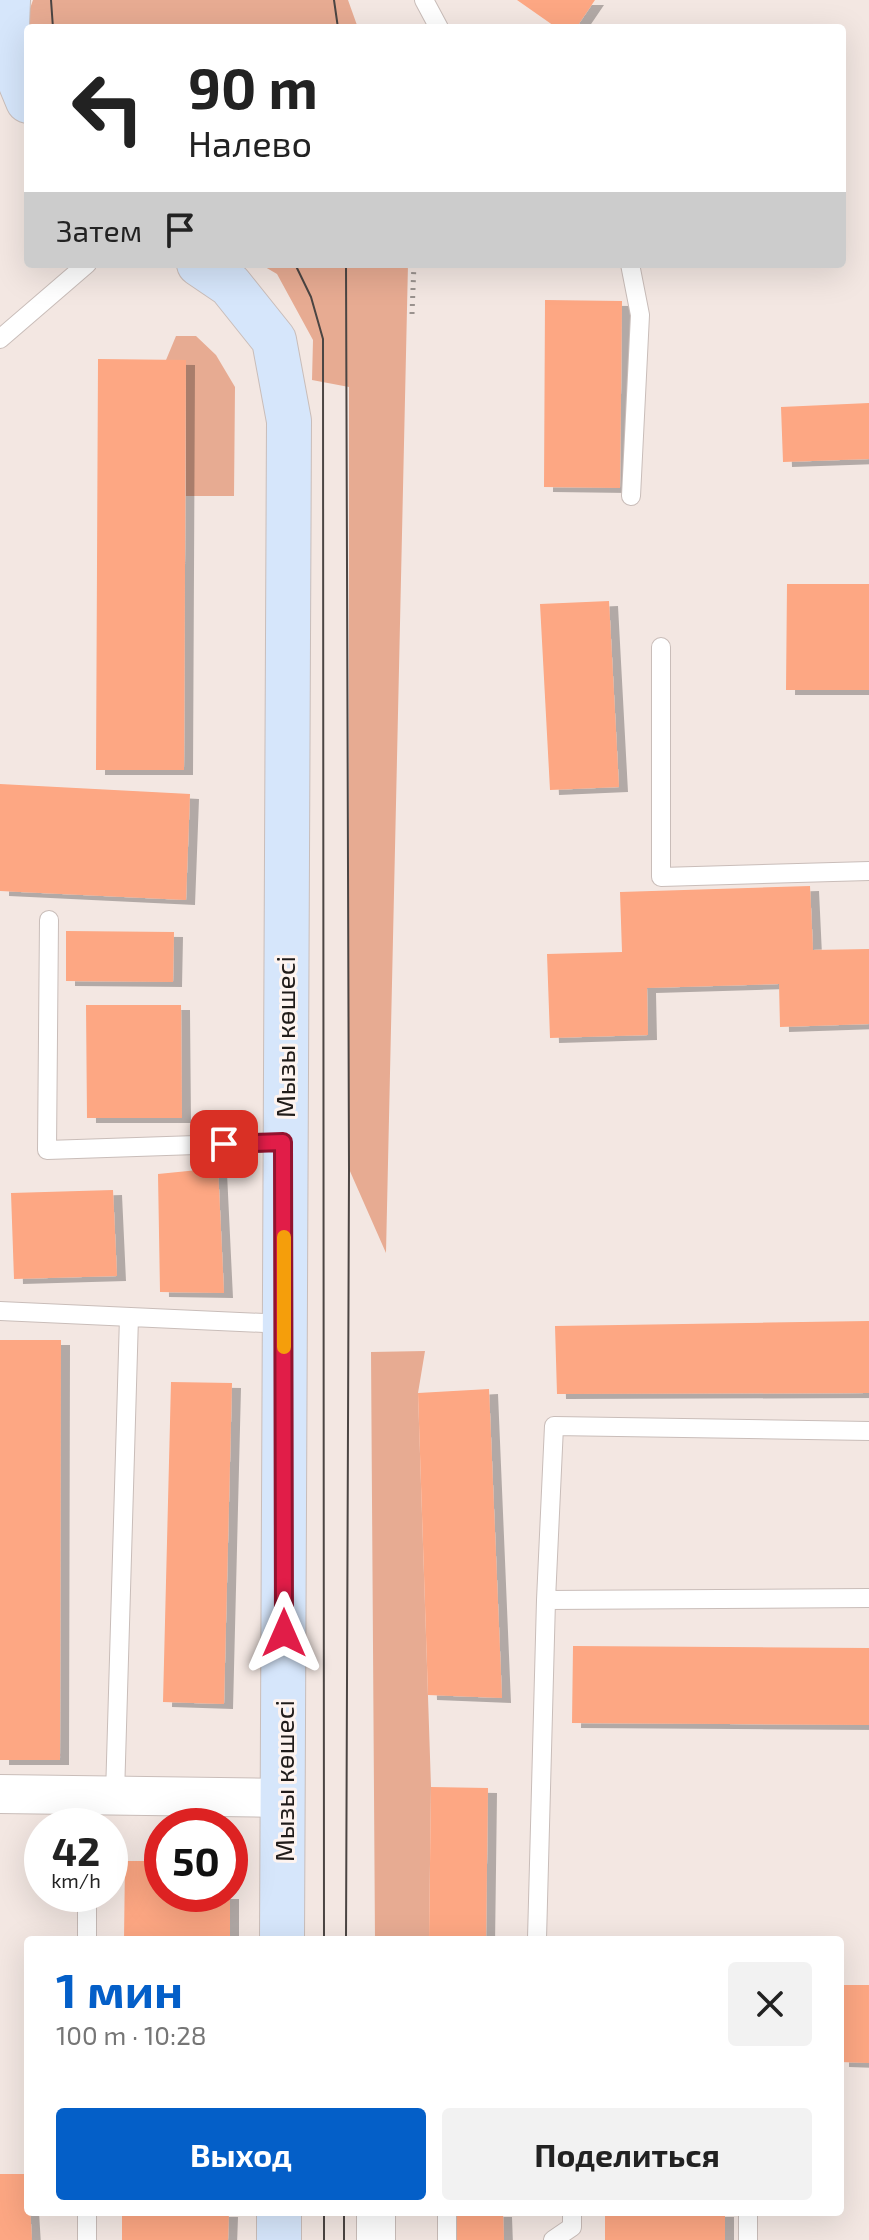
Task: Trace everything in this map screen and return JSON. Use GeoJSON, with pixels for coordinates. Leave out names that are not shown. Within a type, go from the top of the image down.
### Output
{"type":"FeatureCollection","features":[{"type":"Feature","properties":{"kind":"main road"},"geometry":{"type":"LineString","coordinates":[[8,0],[6,48],[24,91]]}},
{"type":"Feature","properties":{"kind":"main road","name":"Мызы көшесі"},"geometry":{"type":"LineString","coordinates":[[205,268],[230,285],[274,340],[289,421],[283,1142],[282,1936]]}},
{"type":"Feature","properties":{"kind":"main road"},"geometry":{"type":"LineString","coordinates":[[279,2216],[279,2240]]}},
{"type":"Feature","properties":{"kind":"street"},"geometry":{"type":"LineString","coordinates":[[0,1794],[97,1805],[283,1798]]}},
{"type":"Feature","properties":{"kind":"street"},"geometry":{"type":"LineString","coordinates":[[376,2216],[376,2240]]}},
{"type":"Feature","properties":{"kind":"lane"},"geometry":{"type":"LineString","coordinates":[[424,0],[437,24]]}},
{"type":"Feature","properties":{"kind":"lane"},"geometry":{"type":"LineString","coordinates":[[0,339],[82,268]]}},
{"type":"Feature","properties":{"kind":"lane"},"geometry":{"type":"LineString","coordinates":[[631,268],[640,315],[631,496]]}},
{"type":"Feature","properties":{"kind":"lane"},"geometry":{"type":"LineString","coordinates":[[661,647],[661,877],[869,871]]}},
{"type":"Feature","properties":{"kind":"lane"},"geometry":{"type":"LineString","coordinates":[[49,920],[47,1150],[283,1142]]}},
{"type":"Feature","properties":{"kind":"lane"},"geometry":{"type":"LineString","coordinates":[[0,1311],[285,1324]]}},
{"type":"Feature","properties":{"kind":"lane"},"geometry":{"type":"LineString","coordinates":[[97,1805],[129,1317]]}},
{"type":"Feature","properties":{"kind":"lane"},"geometry":{"type":"LineString","coordinates":[[537,1936],[554,1426],[869,1431]]}},
{"type":"Feature","properties":{"kind":"lane"},"geometry":{"type":"LineString","coordinates":[[546,1600],[869,1598]]}},
{"type":"Feature","properties":{"kind":"lane"},"geometry":{"type":"LineString","coordinates":[[87,1912],[87,1936]]}},
{"type":"Feature","properties":{"kind":"lane"},"geometry":{"type":"LineString","coordinates":[[87,2216],[87,2240]]}},
{"type":"Feature","properties":{"kind":"lane"},"geometry":{"type":"LineString","coordinates":[[447,2216],[447,2240]]}},
{"type":"Feature","properties":{"kind":"lane"},"geometry":{"type":"LineString","coordinates":[[553,2240],[572,2227],[572,2216]]}},
{"type":"Feature","properties":{"kind":"lane"},"geometry":{"type":"LineString","coordinates":[[748,2216],[748,2240]]}},
{"type":"Feature","properties":{"kind":"path"},"geometry":{"type":"LineString","coordinates":[[412,314],[414,268]]}},
{"type":"Feature","properties":{"kind":"shaded area"},"geometry":{"type":"Polygon","coordinates":[[[33,0],[348,0],[357,24],[29,24],[27,17],[33,0]]]}},
{"type":"Feature","properties":{"kind":"shaded area"},"geometry":{"type":"Polygon","coordinates":[[[267,268],[408,268],[386,1253],[349,1169],[349,387],[312,380],[313,340],[277,274],[267,268]]]}},
{"type":"Feature","properties":{"kind":"shaded area"},"geometry":{"type":"Polygon","coordinates":[[[176,336],[196,336],[216,355],[235,387],[234,496],[186,496],[186,361],[166,360],[176,336]]]}},
{"type":"Feature","properties":{"kind":"shaded area"},"geometry":{"type":"Polygon","coordinates":[[[425,1351],[418,1393],[431,1787],[429,1936],[375,1936],[371,1352],[425,1351]]]}},
{"type":"Feature","properties":{"kind":"building"},"geometry":{"type":"Polygon","coordinates":[[[517,0],[595,0],[579,24],[551,24],[517,0]]]}},
{"type":"Feature","properties":{"kind":"building"},"geometry":{"type":"Polygon","coordinates":[[[545,300],[622,301],[620,488],[544,487],[545,300]]]}},
{"type":"Feature","properties":{"kind":"building"},"geometry":{"type":"Polygon","coordinates":[[[98,359],[186,360],[184,770],[96,770],[98,359]]]}},
{"type":"Feature","properties":{"kind":"building"},"geometry":{"type":"Polygon","coordinates":[[[869,403],[869,459],[783,462],[781,407],[869,403]]]}},
{"type":"Feature","properties":{"kind":"building"},"geometry":{"type":"Polygon","coordinates":[[[787,584],[869,584],[869,690],[786,690],[787,584]]]}},
{"type":"Feature","properties":{"kind":"building"},"geometry":{"type":"Polygon","coordinates":[[[609,601],[619,787],[550,790],[540,604],[609,601]]]}},
{"type":"Feature","properties":{"kind":"building"},"geometry":{"type":"Polygon","coordinates":[[[0,784],[190,794],[186,900],[0,891],[0,784]]]}},
{"type":"Feature","properties":{"kind":"building"},"geometry":{"type":"Polygon","coordinates":[[[810,886],[813,950],[869,949],[869,1024],[780,1027],[779,984],[647,988],[648,1035],[550,1038],[547,954],[622,952],[620,892],[810,886]]]}},
{"type":"Feature","properties":{"kind":"building"},"geometry":{"type":"Polygon","coordinates":[[[66,931],[174,932],[173,982],[66,981],[66,931]]]}},
{"type":"Feature","properties":{"kind":"building"},"geometry":{"type":"Polygon","coordinates":[[[86,1005],[181,1005],[182,1118],[87,1118],[86,1005]]]}},
{"type":"Feature","properties":{"kind":"building"},"geometry":{"type":"Polygon","coordinates":[[[218,1168],[224,1293],[160,1292],[158,1174],[218,1168]]]}},
{"type":"Feature","properties":{"kind":"building"},"geometry":{"type":"Polygon","coordinates":[[[113,1190],[117,1276],[14,1279],[11,1193],[113,1190]]]}},
{"type":"Feature","properties":{"kind":"building"},"geometry":{"type":"Polygon","coordinates":[[[869,1321],[869,1393],[557,1394],[555,1326],[869,1321]]]}},
{"type":"Feature","properties":{"kind":"building"},"geometry":{"type":"Polygon","coordinates":[[[0,1340],[61,1340],[60,1760],[0,1760],[0,1340]]]}},
{"type":"Feature","properties":{"kind":"building"},"geometry":{"type":"Polygon","coordinates":[[[171,1382],[232,1383],[224,1704],[163,1702],[171,1382]]]}},
{"type":"Feature","properties":{"kind":"building"},"geometry":{"type":"Polygon","coordinates":[[[489,1389],[502,1698],[428,1695],[418,1393],[489,1389]]]}},
{"type":"Feature","properties":{"kind":"building"},"geometry":{"type":"Polygon","coordinates":[[[573,1646],[869,1648],[869,1725],[572,1723],[573,1646]]]}},
{"type":"Feature","properties":{"kind":"building"},"geometry":{"type":"Polygon","coordinates":[[[431,1787],[488,1788],[486,1936],[429,1936],[431,1787]]]}},
{"type":"Feature","properties":{"kind":"building"},"geometry":{"type":"Polygon","coordinates":[[[128,1861],[144,1861],[144,1912],[230,1912],[230,1936],[124,1936],[124,1912],[128,1912],[128,1861]]]}},
{"type":"Feature","properties":{"kind":"building"},"geometry":{"type":"Polygon","coordinates":[[[844,1985],[869,1985],[869,2063],[844,2062],[844,1985]]]}},
{"type":"Feature","properties":{"kind":"building"},"geometry":{"type":"Polygon","coordinates":[[[0,2174],[24,2174],[24,2216],[31,2216],[32,2240],[0,2240],[0,2174]]]}},
{"type":"Feature","properties":{"kind":"building"},"geometry":{"type":"Polygon","coordinates":[[[122,2216],[229,2216],[228,2240],[122,2240],[122,2216]]]}},
{"type":"Feature","properties":{"kind":"building"},"geometry":{"type":"Polygon","coordinates":[[[456,2216],[503,2216],[504,2240],[456,2240],[456,2216]]]}},
{"type":"Feature","properties":{"kind":"building"},"geometry":{"type":"Polygon","coordinates":[[[605,2216],[725,2216],[725,2240],[605,2240],[605,2216]]]}},
{"type":"Feature","properties":{"kind":"tram line"},"geometry":{"type":"LineString","coordinates":[[51,0],[53,24]]}},
{"type":"Feature","properties":{"kind":"tram line"},"geometry":{"type":"LineString","coordinates":[[334,0],[337,24]]}},
{"type":"Feature","properties":{"kind":"tram line"},"geometry":{"type":"LineString","coordinates":[[297,268],[311,297],[323,339],[324,1936]]}},
{"type":"Feature","properties":{"kind":"tram line"},"geometry":{"type":"LineString","coordinates":[[346,268],[349,1169],[346,1936]]}},
{"type":"Feature","properties":{"kind":"tram line"},"geometry":{"type":"LineString","coordinates":[[324,2216],[324,2240]]}},
{"type":"Feature","properties":{"kind":"tram line"},"geometry":{"type":"LineString","coordinates":[[344,2216],[344,2240]]}},
{"type":"Feature","properties":{"kind":"slow traffic"},"geometry":{"type":"LineString","coordinates":[[284,1237],[284,1347]]}},
{"type":"Feature","properties":{"kind":"route"},"geometry":{"type":"LineString","coordinates":[[224,1144],[283,1142],[284,1633]]}}]}
